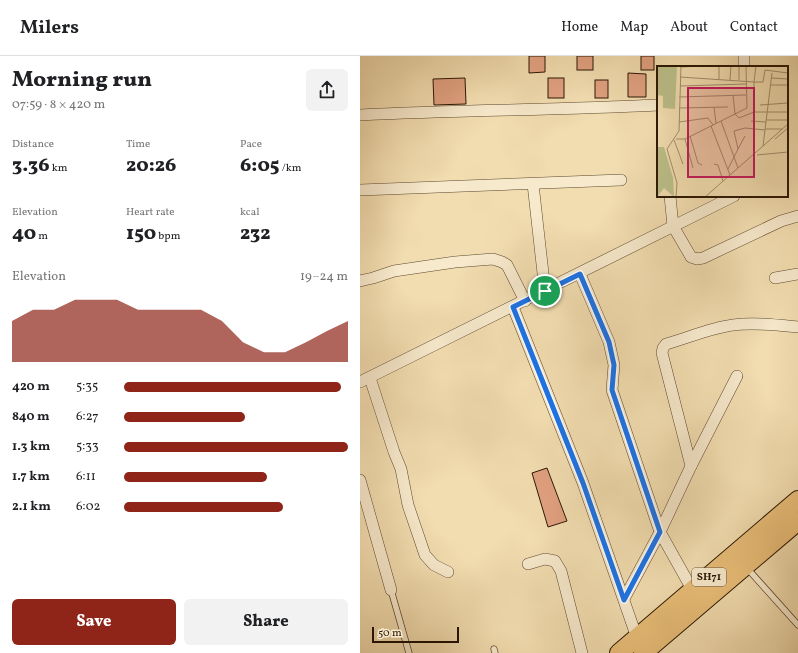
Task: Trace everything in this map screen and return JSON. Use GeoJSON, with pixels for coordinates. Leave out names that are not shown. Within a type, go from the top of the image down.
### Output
{"type":"FeatureCollection","features":[{"type":"Feature","properties":{"kind":"main road","name":"SH71"},"geometry":{"type":"LineString","coordinates":[[619,653],[640,646],[745,566],[765,539],[798,500]]}},
{"type":"Feature","properties":{"kind":"main road","name":"SH71"},"geometry":{"type":"LineString","coordinates":[[640,646],[693,591],[765,539],[798,521]]}},
{"type":"Feature","properties":{"kind":"street"},"geometry":{"type":"LineString","coordinates":[[360,115],[585,109],[657,105]]}},
{"type":"Feature","properties":{"kind":"street"},"geometry":{"type":"LineString","coordinates":[[360,190],[621,180]]}},
{"type":"Feature","properties":{"kind":"street"},"geometry":{"type":"LineString","coordinates":[[533,184],[545,291]]}},
{"type":"Feature","properties":{"kind":"street"},"geometry":{"type":"LineString","coordinates":[[670,197],[673,226],[691,257],[697,259],[704,258],[781,220],[798,216]]}},
{"type":"Feature","properties":{"kind":"street"},"geometry":{"type":"LineString","coordinates":[[448,572],[434,565],[425,555],[408,505],[401,469],[365,380],[732,197]]}},
{"type":"Feature","properties":{"kind":"street"},"geometry":{"type":"LineString","coordinates":[[360,281],[407,268],[493,259],[507,265],[525,301]]}},
{"type":"Feature","properties":{"kind":"street"},"geometry":{"type":"LineString","coordinates":[[580,274],[609,342],[614,365],[612,390],[660,532],[693,591]]}},
{"type":"Feature","properties":{"kind":"street"},"geometry":{"type":"LineString","coordinates":[[775,278],[798,274]]}},
{"type":"Feature","properties":{"kind":"street"},"geometry":{"type":"LineString","coordinates":[[513,307],[583,483],[640,646]]}},
{"type":"Feature","properties":{"kind":"street"},"geometry":{"type":"LineString","coordinates":[[691,466],[662,353],[666,344],[735,324],[775,324],[798,327]]}},
{"type":"Feature","properties":{"kind":"street"},"geometry":{"type":"LineString","coordinates":[[624,600],[660,532],[691,466],[737,376]]}},
{"type":"Feature","properties":{"kind":"street"},"geometry":{"type":"LineString","coordinates":[[360,480],[392,590]]}},
{"type":"Feature","properties":{"kind":"street"},"geometry":{"type":"LineString","coordinates":[[528,564],[545,559],[555,561],[561,571],[582,653]]}},
{"type":"Feature","properties":{"kind":"lane"},"geometry":{"type":"LineString","coordinates":[[745,566],[798,625]]}},
{"type":"Feature","properties":{"kind":"lane"},"geometry":{"type":"LineString","coordinates":[[392,590],[409,653]]}},
{"type":"Feature","properties":{"kind":"building"},"geometry":{"type":"Polygon","coordinates":[[[529,56],[545,56],[545,72],[529,73],[529,56]]]}},
{"type":"Feature","properties":{"kind":"building"},"geometry":{"type":"Polygon","coordinates":[[[577,56],[593,56],[593,70],[577,70],[577,56]]]}},
{"type":"Feature","properties":{"kind":"building"},"geometry":{"type":"Polygon","coordinates":[[[641,56],[654,56],[654,70],[641,70],[641,56]]]}},
{"type":"Feature","properties":{"kind":"building"},"geometry":{"type":"Polygon","coordinates":[[[628,73],[646,74],[646,97],[628,97],[628,73]]]}},
{"type":"Feature","properties":{"kind":"building"},"geometry":{"type":"Polygon","coordinates":[[[465,78],[466,104],[434,105],[433,79],[465,78]]]}},
{"type":"Feature","properties":{"kind":"building"},"geometry":{"type":"Polygon","coordinates":[[[548,78],[564,78],[564,98],[548,98],[548,78]]]}},
{"type":"Feature","properties":{"kind":"building"},"geometry":{"type":"Polygon","coordinates":[[[595,80],[608,80],[608,98],[595,98],[595,80]]]}},
{"type":"Feature","properties":{"kind":"building"},"geometry":{"type":"Polygon","coordinates":[[[547,468],[567,521],[548,527],[532,473],[547,468]]]}},
{"type":"Feature","properties":{"kind":"route"},"geometry":{"type":"LineString","coordinates":[[580,274],[609,342],[614,365],[612,390],[660,532],[624,600],[583,483],[513,307],[545,291],[580,274]]}}]}
